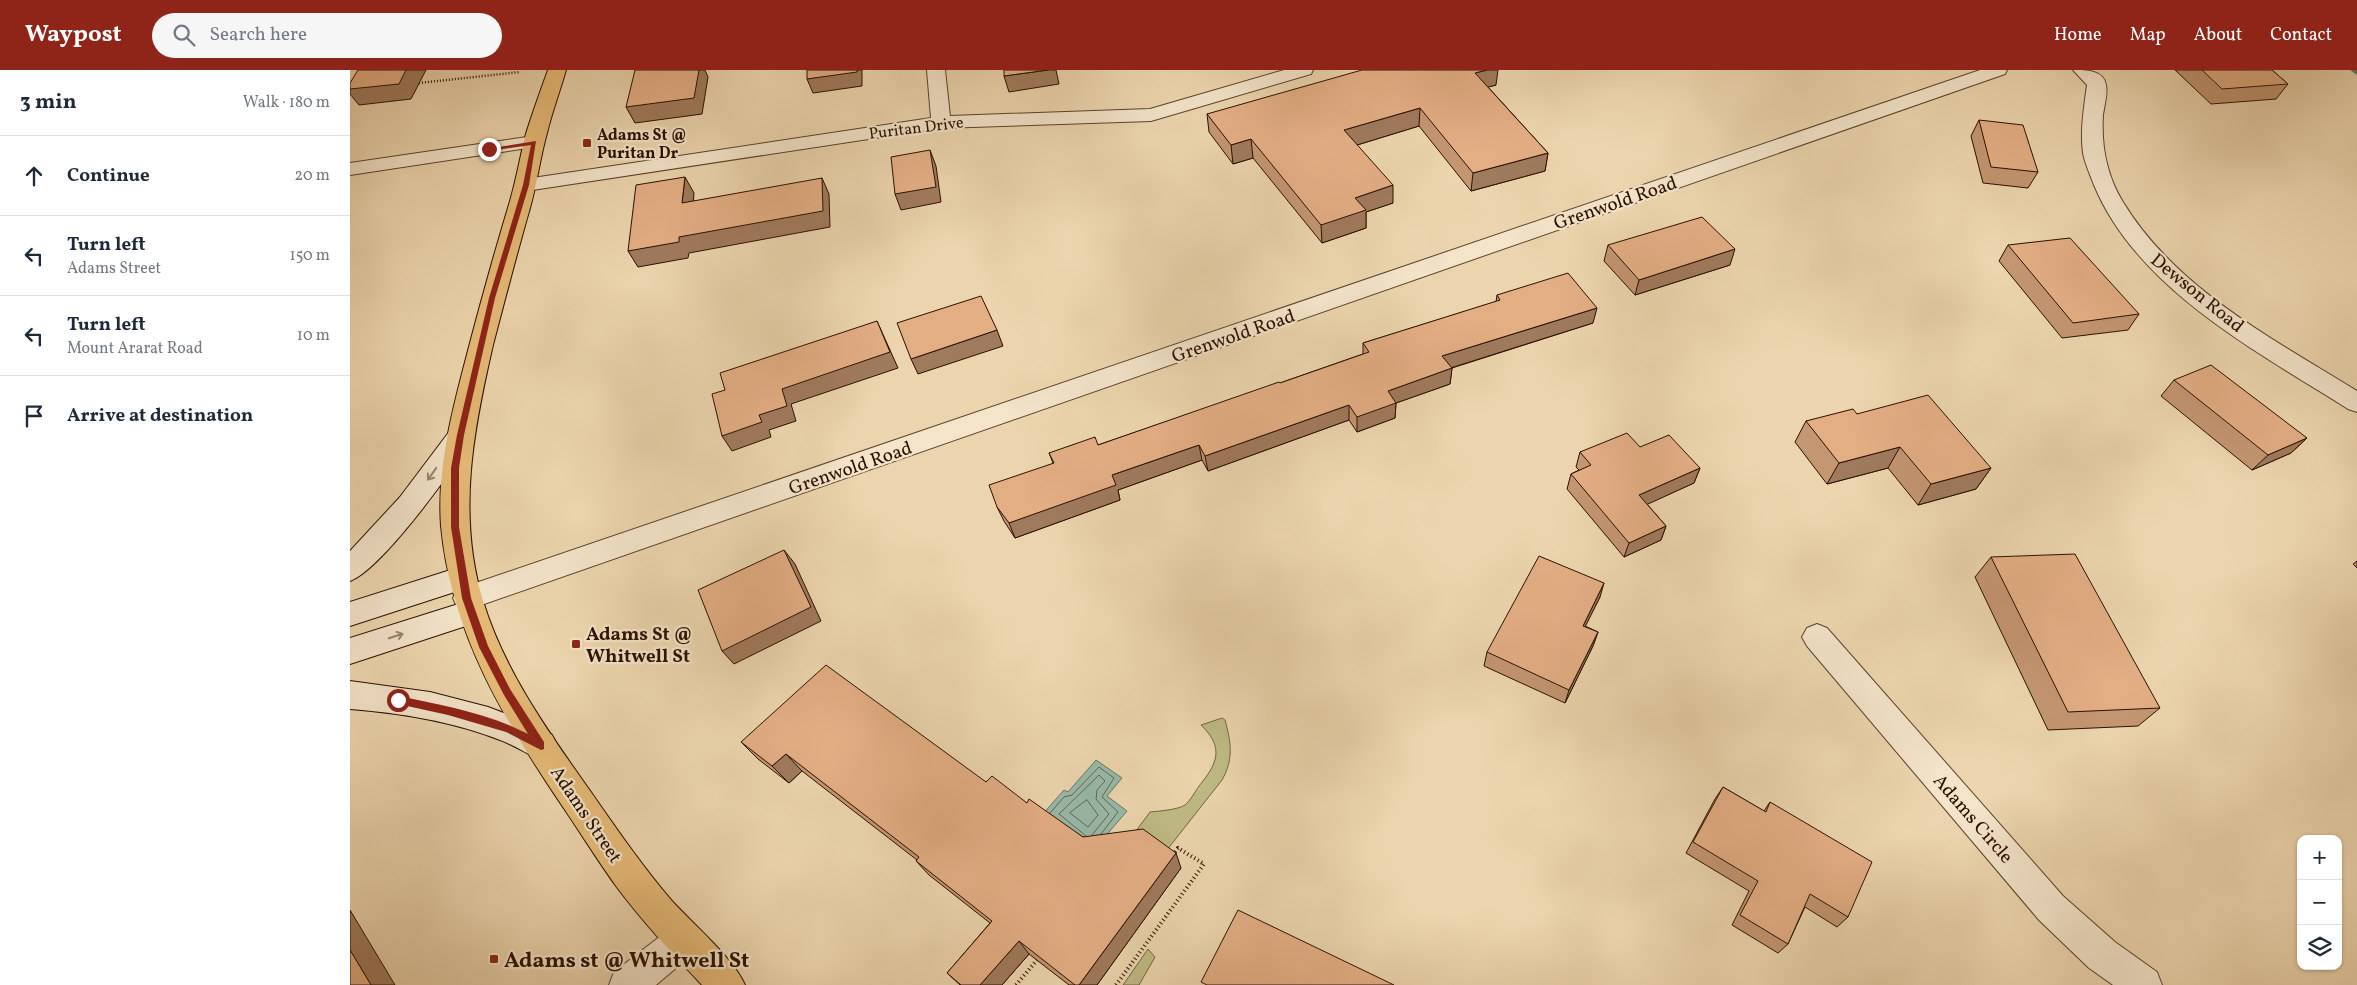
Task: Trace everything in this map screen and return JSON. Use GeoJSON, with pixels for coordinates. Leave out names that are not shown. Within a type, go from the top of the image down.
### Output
{"type":"FeatureCollection","features":[{"type":"Feature","properties":{"kind":"main road","name":"Adams Street"},"geometry":{"type":"LineString","coordinates":[[557,70],[534,142],[526,185],[492,298],[455,468],[454,505],[467,596],[483,647],[503,685],[541,746],[625,870],[683,940],[727,985]]}},
{"type":"Feature","properties":{"kind":"street"},"geometry":{"type":"LineString","coordinates":[[936,70],[941,122]]}},
{"type":"Feature","properties":{"kind":"street","name":"Puritan Drive"},"geometry":{"type":"LineString","coordinates":[[526,185],[941,122],[1151,115],[1304,70]]}},
{"type":"Feature","properties":{"kind":"street","name":"Grenwold Road"},"geometry":{"type":"LineString","coordinates":[[467,596],[1998,70]]}},
{"type":"Feature","properties":{"kind":"street","name":"Dewson Road"},"geometry":{"type":"LineString","coordinates":[[2087,74],[2097,85],[2094,160],[2107,190],[2134,237],[2169,273],[2221,313],[2357,403]]}},
{"type":"Feature","properties":{"kind":"street"},"geometry":{"type":"LineString","coordinates":[[350,168],[534,142]]}},
{"type":"Feature","properties":{"kind":"street"},"geometry":{"type":"LineString","coordinates":[[350,569],[409,508],[461,435]]}},
{"type":"Feature","properties":{"kind":"street"},"geometry":{"type":"LineString","coordinates":[[350,614],[467,596]]}},
{"type":"Feature","properties":{"kind":"street"},"geometry":{"type":"LineString","coordinates":[[350,651],[467,596]]}},
{"type":"Feature","properties":{"kind":"street","name":"Adams Circle"},"geometry":{"type":"LineString","coordinates":[[1818,637],[2051,908],[2102,955],[2144,985]]}},
{"type":"Feature","properties":{"kind":"street"},"geometry":{"type":"LineString","coordinates":[[350,695],[398,700],[448,710],[508,728],[541,746]]}},
{"type":"Feature","properties":{"kind":"street"},"geometry":{"type":"LineString","coordinates":[[628,985],[683,940]]}},
{"type":"Feature","properties":{"kind":"path"},"geometry":{"type":"LineString","coordinates":[[419,83],[520,72]]}},
{"type":"Feature","properties":{"kind":"path"},"geometry":{"type":"LineString","coordinates":[[1116,985],[1204,864],[1178,848],[1169,859]]}},
{"type":"Feature","properties":{"kind":"path"},"geometry":{"type":"LineString","coordinates":[[1016,985],[1037,960]]}},
{"type":"Feature","properties":{"kind":"shaded area"},"geometry":{"type":"Polygon","coordinates":[[[1222,718],[1225,720],[1230,743],[1230,758],[1222,780],[1163,855],[1125,846],[1150,812],[1177,808],[1185,805],[1191,799],[1210,770],[1216,756],[1213,741],[1209,733],[1201,725],[1222,718]]]}},
{"type":"Feature","properties":{"kind":"shaded area"},"geometry":{"type":"Polygon","coordinates":[[[1148,949],[1155,957],[1139,985],[1123,985],[1148,949]]]}},
{"type":"Feature","properties":{"kind":"water"},"geometry":{"type":"Polygon","coordinates":[[[1096,760],[1122,778],[1107,796],[1127,811],[1091,853],[1041,816],[1064,790],[1068,792],[1096,760]]]}},
{"type":"Feature","properties":{"kind":"building"},"geometry":{"type":"Polygon","coordinates":[[[358,70],[406,70],[399,84],[350,89],[350,83],[358,70]]]}},
{"type":"Feature","properties":{"kind":"building"},"geometry":{"type":"Polygon","coordinates":[[[635,70],[699,70],[694,98],[626,107],[635,70]]]}},
{"type":"Feature","properties":{"kind":"building"},"geometry":{"type":"Polygon","coordinates":[[[807,70],[857,70],[857,72],[807,79],[807,70]]]}},
{"type":"Feature","properties":{"kind":"building"},"geometry":{"type":"Polygon","coordinates":[[[1004,70],[1048,70],[1004,76],[1004,70]]]}},
{"type":"Feature","properties":{"kind":"building"},"geometry":{"type":"Polygon","coordinates":[[[1362,70],[1487,70],[1475,73],[1548,153],[1473,173],[1420,108],[1344,130],[1393,185],[1355,198],[1366,210],[1321,225],[1251,139],[1231,145],[1207,114],[1362,70]]]}},
{"type":"Feature","properties":{"kind":"building"},"geometry":{"type":"Polygon","coordinates":[[[2202,70],[2272,70],[2288,84],[2222,89],[2202,70]]]}},
{"type":"Feature","properties":{"kind":"building"},"geometry":{"type":"Polygon","coordinates":[[[1979,120],[2023,125],[2038,172],[1991,167],[1979,120]]]}},
{"type":"Feature","properties":{"kind":"building"},"geometry":{"type":"Polygon","coordinates":[[[930,150],[936,187],[895,194],[891,157],[930,150]]]}},
{"type":"Feature","properties":{"kind":"building"},"geometry":{"type":"Polygon","coordinates":[[[685,177],[682,203],[822,178],[823,211],[679,237],[679,242],[628,251],[636,185],[685,177]]]}},
{"type":"Feature","properties":{"kind":"building"},"geometry":{"type":"Polygon","coordinates":[[[1702,217],[1735,249],[1639,280],[1608,245],[1702,217]]]}},
{"type":"Feature","properties":{"kind":"building"},"geometry":{"type":"Polygon","coordinates":[[[2070,238],[2139,314],[2073,323],[2008,245],[2070,238]]]}},
{"type":"Feature","properties":{"kind":"building"},"geometry":{"type":"Polygon","coordinates":[[[1568,273],[1597,308],[1442,356],[1452,368],[1388,391],[1396,403],[1357,417],[1349,405],[1205,456],[1199,445],[1112,475],[1116,485],[1009,523],[997,507],[989,485],[1054,463],[1049,453],[1095,437],[1098,445],[1280,383],[1369,352],[1363,343],[1500,300],[1497,295],[1568,273]]]}},
{"type":"Feature","properties":{"kind":"building"},"geometry":{"type":"Polygon","coordinates":[[[981,296],[997,330],[911,359],[897,323],[981,296]]]}},
{"type":"Feature","properties":{"kind":"building"},"geometry":{"type":"Polygon","coordinates":[[[877,321],[890,352],[782,389],[787,406],[759,415],[762,422],[722,436],[712,394],[725,390],[720,373],[877,321]]]}},
{"type":"Feature","properties":{"kind":"building"},"geometry":{"type":"Polygon","coordinates":[[[2211,365],[2307,438],[2268,455],[2174,380],[2211,365]]]}},
{"type":"Feature","properties":{"kind":"building"},"geometry":{"type":"Polygon","coordinates":[[[1928,395],[1991,468],[1931,484],[1900,447],[1839,463],[1806,421],[1853,409],[1857,414],[1928,395]]]}},
{"type":"Feature","properties":{"kind":"building"},"geometry":{"type":"Polygon","coordinates":[[[1627,433],[1640,447],[1669,435],[1700,468],[1639,495],[1666,526],[1629,543],[1571,474],[1591,465],[1580,452],[1627,433]]]}},
{"type":"Feature","properties":{"kind":"building"},"geometry":{"type":"Polygon","coordinates":[[[784,550],[811,607],[722,651],[698,590],[784,550]]]}},
{"type":"Feature","properties":{"kind":"building"},"geometry":{"type":"Polygon","coordinates":[[[2075,554],[2160,708],[2068,712],[1991,557],[2075,554]]]}},
{"type":"Feature","properties":{"kind":"building"},"geometry":{"type":"Polygon","coordinates":[[[1539,556],[1604,583],[1583,626],[1598,632],[1569,690],[1487,652],[1539,556]]]}},
{"type":"Feature","properties":{"kind":"building"},"geometry":{"type":"Polygon","coordinates":[[[826,665],[986,782],[992,776],[1027,803],[1029,799],[1083,837],[1143,829],[1176,853],[1079,985],[1075,985],[1019,941],[980,985],[961,985],[947,973],[992,921],[916,861],[919,857],[786,754],[772,766],[741,742],[826,665]]]}},
{"type":"Feature","properties":{"kind":"building"},"geometry":{"type":"Polygon","coordinates":[[[1723,787],[1766,812],[1770,802],[1872,862],[1848,917],[1810,894],[1788,944],[1740,915],[1758,881],[1693,842],[1723,787]]]}},
{"type":"Feature","properties":{"kind":"building"},"geometry":{"type":"Polygon","coordinates":[[[1238,910],[1394,985],[1207,985],[1201,982],[1238,910]]]}},
{"type":"Feature","properties":{"kind":"building"},"geometry":{"type":"Polygon","coordinates":[[[350,950],[371,985],[350,985],[350,950]]]}},
{"type":"Feature","properties":{"kind":"place","name":"Adams St @ Puritan Dr"},"geometry":{"type":"Point","coordinates":[587,143]}},
{"type":"Feature","properties":{"kind":"place","name":"Adams St @ Whitwell St"},"geometry":{"type":"Point","coordinates":[576,644]}},
{"type":"Feature","properties":{"kind":"place","name":"Adams st @ Whitwell St"},"geometry":{"type":"Point","coordinates":[494,959]}},
{"type":"Feature","properties":{"kind":"route"},"geometry":{"type":"LineString","coordinates":[[398,700],[448,710],[508,728],[541,746],[507,692],[483,647],[466,598],[455,527],[455,468],[461,435],[492,298],[526,185],[534,142],[489,149]]}}]}
